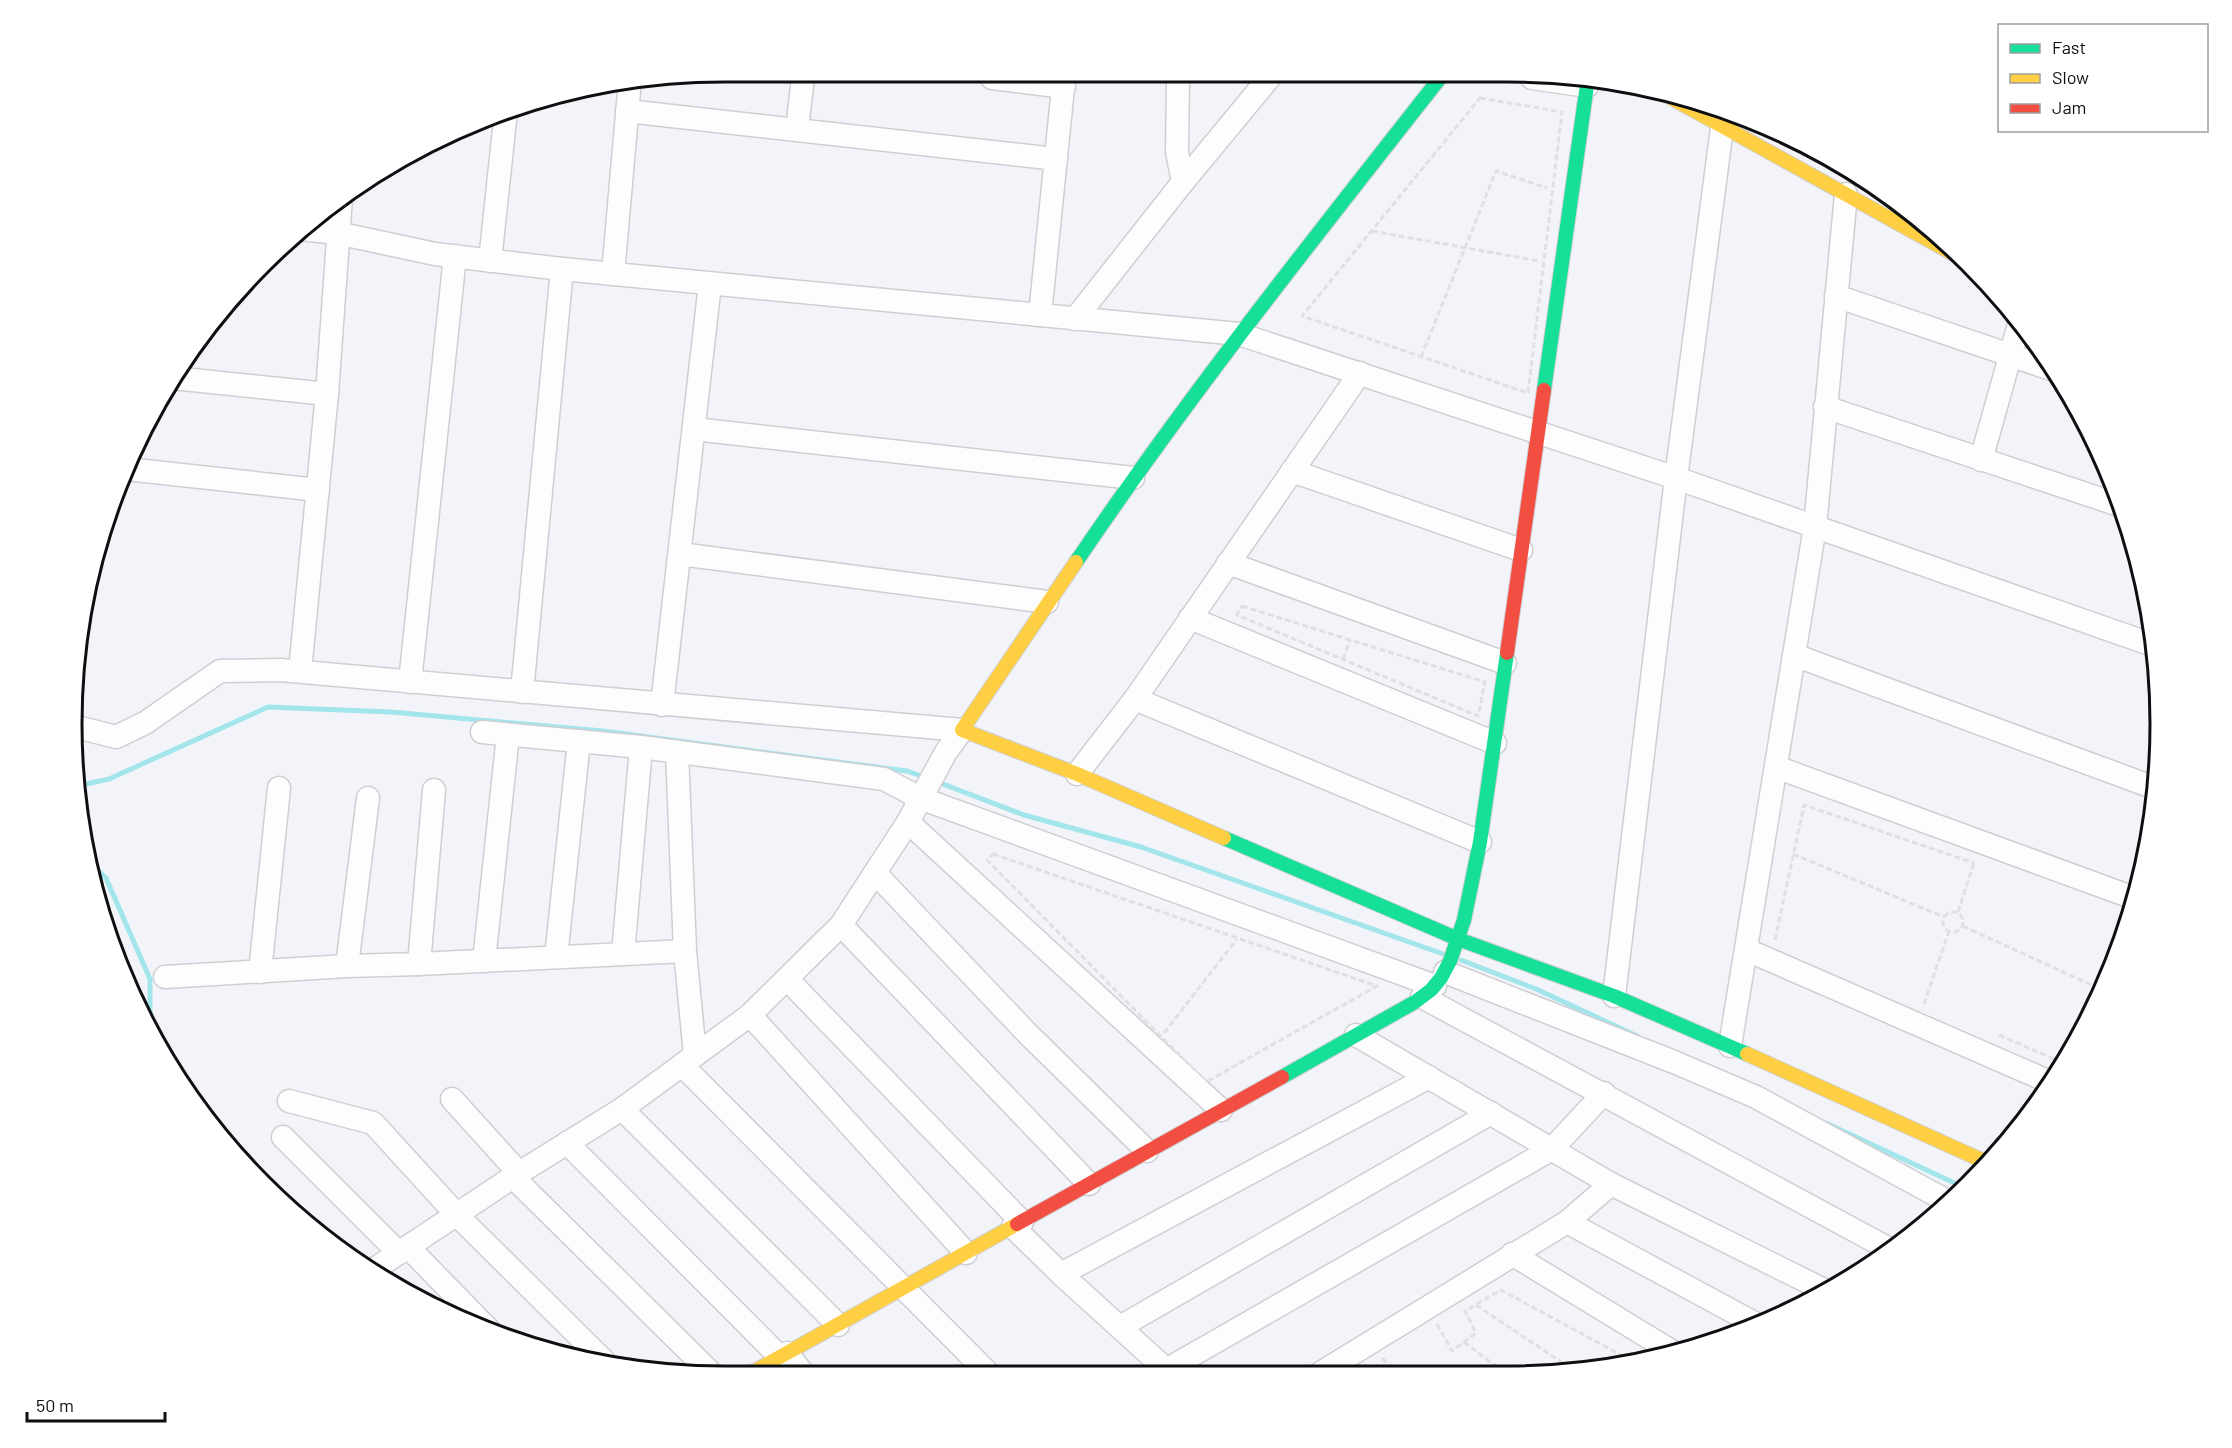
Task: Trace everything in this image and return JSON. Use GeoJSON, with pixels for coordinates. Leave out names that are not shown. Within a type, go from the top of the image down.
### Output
{"type":"FeatureCollection","features":[{"type":"Feature","properties":{"kind":"street"},"geometry":{"type":"LineString","coordinates":[[797,129],[803,82]]}},
{"type":"Feature","properties":{"kind":"street"},"geometry":{"type":"LineString","coordinates":[[1040,315],[1064,82]]}},
{"type":"Feature","properties":{"kind":"street"},"geometry":{"type":"LineString","coordinates":[[1178,82],[1177,152],[1183,182]]}},
{"type":"Feature","properties":{"kind":"street"},"geometry":{"type":"LineString","coordinates":[[1075,319],[1266,82]]}},
{"type":"Feature","properties":{"kind":"street"},"geometry":{"type":"LineString","coordinates":[[380,1265],[516,1175],[622,1109],[750,1015],[841,925],[908,822],[946,752],[1133,478],[1239,334],[1437,82]]}},
{"type":"Feature","properties":{"kind":"street"},"geometry":{"type":"LineString","coordinates":[[764,1366],[1356,1035],[1437,980],[1456,945],[1480,842],[1586,87]]}},
{"type":"Feature","properties":{"kind":"street"},"geometry":{"type":"LineString","coordinates":[[613,274],[629,90]]}},
{"type":"Feature","properties":{"kind":"street"},"geometry":{"type":"LineString","coordinates":[[1690,109],[1929,240]]}},
{"type":"Feature","properties":{"kind":"street"},"geometry":{"type":"LineString","coordinates":[[627,111],[1056,159]]}},
{"type":"Feature","properties":{"kind":"street"},"geometry":{"type":"LineString","coordinates":[[490,261],[505,122]]}},
{"type":"Feature","properties":{"kind":"street"},"geometry":{"type":"LineString","coordinates":[[1614,996],[1676,478],[1722,128]]}},
{"type":"Feature","properties":{"kind":"street"},"geometry":{"type":"LineString","coordinates":[[1730,1046],[1815,526],[1846,194]]}},
{"type":"Feature","properties":{"kind":"street"},"geometry":{"type":"LineString","coordinates":[[300,671],[327,394],[339,211]]}},
{"type":"Feature","properties":{"kind":"street"},"geometry":{"type":"LineString","coordinates":[[315,231],[337,233],[435,254],[490,261],[1239,334],[1538,431],[2144,642]]}},
{"type":"Feature","properties":{"kind":"street"},"geometry":{"type":"LineString","coordinates":[[410,681],[455,256]]}},
{"type":"Feature","properties":{"kind":"street"},"geometry":{"type":"LineString","coordinates":[[522,692],[562,269]]}},
{"type":"Feature","properties":{"kind":"street"},"geometry":{"type":"LineString","coordinates":[[662,705],[710,284]]}},
{"type":"Feature","properties":{"kind":"street"},"geometry":{"type":"LineString","coordinates":[[1836,297],[2039,365]]}},
{"type":"Feature","properties":{"kind":"street"},"geometry":{"type":"LineString","coordinates":[[1981,459],[2017,333]]}},
{"type":"Feature","properties":{"kind":"street"},"geometry":{"type":"LineString","coordinates":[[1077,774],[1135,699],[1360,373]]}},
{"type":"Feature","properties":{"kind":"street"},"geometry":{"type":"LineString","coordinates":[[184,379],[327,394]]}},
{"type":"Feature","properties":{"kind":"street"},"geometry":{"type":"LineString","coordinates":[[1825,407],[2110,503]]}},
{"type":"Feature","properties":{"kind":"street"},"geometry":{"type":"LineString","coordinates":[[694,429],[1133,478]]}},
{"type":"Feature","properties":{"kind":"street"},"geometry":{"type":"LineString","coordinates":[[135,470],[318,490]]}},
{"type":"Feature","properties":{"kind":"street"},"geometry":{"type":"LineString","coordinates":[[1292,471],[1521,550]]}},
{"type":"Feature","properties":{"kind":"street"},"geometry":{"type":"LineString","coordinates":[[680,554],[1047,602]]}},
{"type":"Feature","properties":{"kind":"street"},"geometry":{"type":"LineString","coordinates":[[1228,563],[1505,663]]}},
{"type":"Feature","properties":{"kind":"street"},"geometry":{"type":"LineString","coordinates":[[1190,618],[1495,743]]}},
{"type":"Feature","properties":{"kind":"street"},"geometry":{"type":"LineString","coordinates":[[1794,655],[2146,785]]}},
{"type":"Feature","properties":{"kind":"street"},"geometry":{"type":"LineString","coordinates":[[82,728],[116,737],[145,723],[220,671],[280,670],[962,730],[1077,774],[1456,945],[1614,996],[1979,1159]]}},
{"type":"Feature","properties":{"kind":"street"},"geometry":{"type":"LineString","coordinates":[[1135,699],[1480,842]]}},
{"type":"Feature","properties":{"kind":"street"},"geometry":{"type":"LineString","coordinates":[[482,732],[641,747],[884,778],[1437,980],[1663,1058],[1756,1097],[1940,1198]]}},
{"type":"Feature","properties":{"kind":"street"},"geometry":{"type":"LineString","coordinates":[[484,961],[508,735]]}},
{"type":"Feature","properties":{"kind":"street"},"geometry":{"type":"LineString","coordinates":[[556,957],[579,741]]}},
{"type":"Feature","properties":{"kind":"street"},"geometry":{"type":"LineString","coordinates":[[623,954],[641,747]]}},
{"type":"Feature","properties":{"kind":"street"},"geometry":{"type":"LineString","coordinates":[[677,752],[688,1060],[903,1288],[981,1366]]}},
{"type":"Feature","properties":{"kind":"street"},"geometry":{"type":"LineString","coordinates":[[1776,767],[2126,895]]}},
{"type":"Feature","properties":{"kind":"street"},"geometry":{"type":"LineString","coordinates":[[260,972],[279,788]]}},
{"type":"Feature","properties":{"kind":"street"},"geometry":{"type":"LineString","coordinates":[[419,964],[435,790]]}},
{"type":"Feature","properties":{"kind":"street"},"geometry":{"type":"LineString","coordinates":[[347,966],[368,798]]}},
{"type":"Feature","properties":{"kind":"street"},"geometry":{"type":"LineString","coordinates":[[908,822],[1221,1110]]}},
{"type":"Feature","properties":{"kind":"street"},"geometry":{"type":"LineString","coordinates":[[875,873],[1027,1033],[1148,1151]]}},
{"type":"Feature","properties":{"kind":"street"},"geometry":{"type":"LineString","coordinates":[[841,925],[1089,1184]]}},
{"type":"Feature","properties":{"kind":"street"},"geometry":{"type":"LineString","coordinates":[[1747,950],[2042,1079]]}},
{"type":"Feature","properties":{"kind":"street"},"geometry":{"type":"LineString","coordinates":[[165,977],[347,966],[685,951]]}},
{"type":"Feature","properties":{"kind":"street"},"geometry":{"type":"LineString","coordinates":[[787,980],[1017,1224],[1061,1274],[1163,1366]]}},
{"type":"Feature","properties":{"kind":"street"},"geometry":{"type":"LineString","coordinates":[[1437,980],[1604,1094],[1882,1245]]}},
{"type":"Feature","properties":{"kind":"street"},"geometry":{"type":"LineString","coordinates":[[750,1015],[966,1253]]}},
{"type":"Feature","properties":{"kind":"street"},"geometry":{"type":"LineString","coordinates":[[1356,1035],[1611,1184],[1817,1286]]}},
{"type":"Feature","properties":{"kind":"street"},"geometry":{"type":"LineString","coordinates":[[1061,1274],[1429,1077]]}},
{"type":"Feature","properties":{"kind":"street"},"geometry":{"type":"LineString","coordinates":[[1177,1366],[1552,1149],[1604,1094]]}},
{"type":"Feature","properties":{"kind":"street"},"geometry":{"type":"LineString","coordinates":[[452,1099],[516,1175],[703,1365]]}},
{"type":"Feature","properties":{"kind":"street"},"geometry":{"type":"LineString","coordinates":[[289,1101],[373,1123],[457,1215],[595,1352]]}},
{"type":"Feature","properties":{"kind":"street"},"geometry":{"type":"LineString","coordinates":[[622,1109],[838,1325]]}},
{"type":"Feature","properties":{"kind":"street"},"geometry":{"type":"LineString","coordinates":[[1120,1327],[1491,1113]]}},
{"type":"Feature","properties":{"kind":"street"},"geometry":{"type":"LineString","coordinates":[[283,1137],[472,1314]]}},
{"type":"Feature","properties":{"kind":"street"},"geometry":{"type":"LineString","coordinates":[[567,1143],[796,1366]]}},
{"type":"Feature","properties":{"kind":"street"},"geometry":{"type":"LineString","coordinates":[[1351,1366],[1512,1254],[1567,1222],[1611,1184]]}},
{"type":"Feature","properties":{"kind":"street"},"geometry":{"type":"LineString","coordinates":[[1567,1222],[1747,1319]]}},
{"type":"Feature","properties":{"kind":"street"},"geometry":{"type":"LineString","coordinates":[[1512,1254],[1663,1346]]}},
{"type":"Feature","properties":{"kind":"path"},"geometry":{"type":"LineString","coordinates":[[1528,393],[1302,316],[1480,98],[1562,112]]}},
{"type":"Feature","properties":{"kind":"path"},"geometry":{"type":"LineString","coordinates":[[1421,357],[1496,171],[1553,189]]}},
{"type":"Feature","properties":{"kind":"path"},"geometry":{"type":"LineString","coordinates":[[1372,231],[1544,262]]}},
{"type":"Feature","properties":{"kind":"path"},"geometry":{"type":"LineString","coordinates":[[1242,606],[1485,682]]}},
{"type":"Feature","properties":{"kind":"path"},"geometry":{"type":"LineString","coordinates":[[1342,659],[1350,640]]}},
{"type":"Feature","properties":{"kind":"path"},"geometry":{"type":"LineString","coordinates":[[1773,940],[1804,805],[1974,863],[1958,912]]}},
{"type":"Feature","properties":{"kind":"path"},"geometry":{"type":"LineString","coordinates":[[987,860],[993,854],[1377,986],[1206,1082]]}},
{"type":"Feature","properties":{"kind":"path"},"geometry":{"type":"LineString","coordinates":[[1792,854],[1944,917]]}},
{"type":"Feature","properties":{"kind":"path"},"geometry":{"type":"LineString","coordinates":[[1952,911],[1958,912],[1964,921],[1959,930],[1949,931],[1944,927],[1944,917],[1952,911]]}},
{"type":"Feature","properties":{"kind":"path"},"geometry":{"type":"LineString","coordinates":[[1962,926],[2093,986]]}},
{"type":"Feature","properties":{"kind":"path"},"geometry":{"type":"LineString","coordinates":[[1924,1004],[1949,931]]}},
{"type":"Feature","properties":{"kind":"path"},"geometry":{"type":"LineString","coordinates":[[1161,1037],[1237,939]]}},
{"type":"Feature","properties":{"kind":"path"},"geometry":{"type":"LineString","coordinates":[[1436,1322],[1452,1351],[1476,1333],[1466,1311],[1502,1290],[1620,1355]]}},
{"type":"Feature","properties":{"kind":"path"},"geometry":{"type":"LineString","coordinates":[[1476,1305],[1563,1363]]}},
{"type":"Feature","properties":{"kind":"path"},"geometry":{"type":"LineString","coordinates":[[1464,1342],[1496,1366]]}},
{"type":"Feature","properties":{"kind":"path"},"geometry":{"type":"LineString","coordinates":[[1390,1351],[1380,1356],[1390,1366]]}},
{"type":"Feature","properties":{"kind":"waterway"},"geometry":{"type":"LineString","coordinates":[[86,784],[109,779],[268,707],[391,712],[603,731],[907,771],[927,778]]}},
{"type":"Feature","properties":{"kind":"waterway"},"geometry":{"type":"LineString","coordinates":[[935,781],[1024,815],[1141,847],[1443,954]]}},
{"type":"Feature","properties":{"kind":"waterway"},"geometry":{"type":"LineString","coordinates":[[100,873],[106,878],[150,979],[150,1010]]}},
{"type":"Feature","properties":{"kind":"waterway"},"geometry":{"type":"LineString","coordinates":[[1461,960],[1536,989],[1637,1036]]}},
{"type":"Feature","properties":{"kind":"waterway"},"geometry":{"type":"LineString","coordinates":[[1828,1124],[1956,1184]]}},
{"type":"Feature","properties":{"kind":"traffic: fast"},"geometry":{"type":"LineString","coordinates":[[1076,562],[1208,377],[1437,82]]}},
{"type":"Feature","properties":{"kind":"traffic: fast"},"geometry":{"type":"LineString","coordinates":[[1544,390],[1587,87]]}},
{"type":"Feature","properties":{"kind":"traffic: fast"},"geometry":{"type":"LineString","coordinates":[[1282,1077],[1415,1002],[1431,990],[1441,978],[1450,961],[1464,920],[1480,842],[1507,653]]}},
{"type":"Feature","properties":{"kind":"traffic: fast"},"geometry":{"type":"LineString","coordinates":[[1224,838],[1458,939],[1614,996],[1747,1054]]}},
{"type":"Feature","properties":{"kind":"traffic: slow"},"geometry":{"type":"LineString","coordinates":[[1694,111],[1929,240]]}},
{"type":"Feature","properties":{"kind":"traffic: slow"},"geometry":{"type":"LineString","coordinates":[[1076,562],[962,730],[1077,774],[1224,838]]}},
{"type":"Feature","properties":{"kind":"traffic: slow"},"geometry":{"type":"LineString","coordinates":[[1747,1054],[1979,1159]]}},
{"type":"Feature","properties":{"kind":"traffic: slow"},"geometry":{"type":"LineString","coordinates":[[764,1366],[1017,1224]]}},
{"type":"Feature","properties":{"kind":"traffic: jam"},"geometry":{"type":"LineString","coordinates":[[1507,653],[1544,390]]}},
{"type":"Feature","properties":{"kind":"traffic: jam"},"geometry":{"type":"LineString","coordinates":[[1017,1224],[1282,1077]]}}]}
